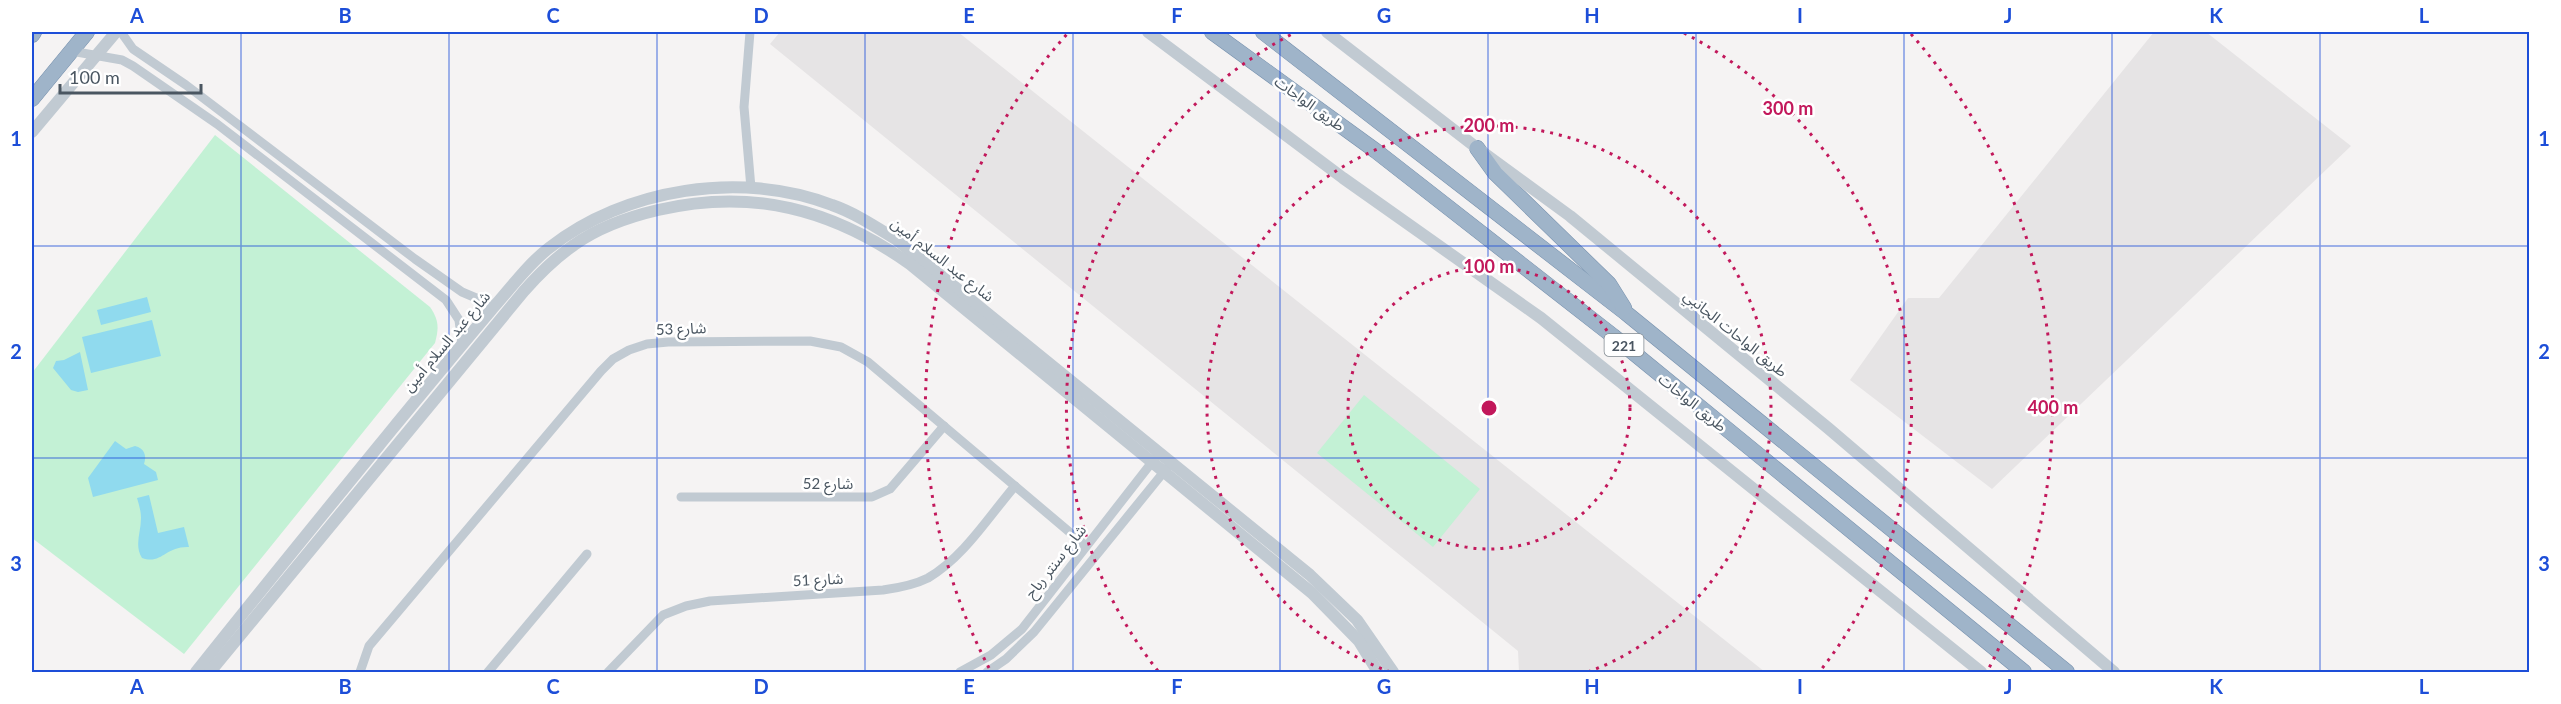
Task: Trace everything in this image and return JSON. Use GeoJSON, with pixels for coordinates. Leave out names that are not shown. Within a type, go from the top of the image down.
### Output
{"type":"FeatureCollection","features":[{"type":"Feature","properties":{"kind":"highway"},"geometry":{"type":"LineString","coordinates":[[32,99],[87,32]]}},
{"type":"Feature","properties":{"kind":"highway","name":"طريق الواحات"},"geometry":{"type":"LineString","coordinates":[[1212,32],[1376,151],[1613,336],[2024,672]]}},
{"type":"Feature","properties":{"kind":"highway","name":"طريق الواحات"},"geometry":{"type":"LineString","coordinates":[[1263,32],[1626,313],[2067,672]]}},
{"type":"Feature","properties":{"kind":"highway"},"geometry":{"type":"LineString","coordinates":[[1477,148],[1495,173],[1609,284],[1626,313]]}},
{"type":"Feature","properties":{"kind":"street"},"geometry":{"type":"LineString","coordinates":[[32,132],[116,32]]}},
{"type":"Feature","properties":{"kind":"street"},"geometry":{"type":"LineString","coordinates":[[121,32],[133,49],[186,85],[415,259],[462,292],[495,306],[505,315]]}},
{"type":"Feature","properties":{"kind":"street"},"geometry":{"type":"LineString","coordinates":[[750,32],[744,107],[751,188]]}},
{"type":"Feature","properties":{"kind":"street"},"geometry":{"type":"LineString","coordinates":[[1148,32],[1343,178],[1541,318],[1982,672]]}},
{"type":"Feature","properties":{"kind":"street","name":"طريق الواحات الجانبي"},"geometry":{"type":"LineString","coordinates":[[1327,32],[1477,148],[1570,216],[1828,428],[2114,672]]}},
{"type":"Feature","properties":{"kind":"street"},"geometry":{"type":"LineString","coordinates":[[71,51],[122,60],[175,95],[408,268],[454,309],[462,332],[462,344]]}},
{"type":"Feature","properties":{"kind":"street"},"geometry":{"type":"LineString","coordinates":[[175,95],[186,85]]}},
{"type":"Feature","properties":{"kind":"street","name":"شارع عبد السلام أمين"},"geometry":{"type":"LineString","coordinates":[[196,672],[451,357],[530,264],[568,234],[589,222],[634,204],[676,193],[718,188],[751,188],[808,197],[831,204],[876,226],[913,259],[1167,467],[1312,593],[1359,641],[1378,672]]}},
{"type":"Feature","properties":{"kind":"street","name":"شارع عبد السلام أمين"},"geometry":{"type":"LineString","coordinates":[[210,672],[524,291],[557,258],[595,232],[638,214],[700,202],[745,201],[810,212],[913,259]]}},
{"type":"Feature","properties":{"kind":"street"},"geometry":{"type":"LineString","coordinates":[[408,268],[415,259]]}},
{"type":"Feature","properties":{"kind":"street","name":"شارع 53"},"geometry":{"type":"LineString","coordinates":[[360,672],[369,646],[601,371],[613,358],[647,344],[668,342],[826,343],[855,354],[868,362],[1086,546]]}},
{"type":"Feature","properties":{"kind":"street"},"geometry":{"type":"LineString","coordinates":[[451,357],[462,366]]}},
{"type":"Feature","properties":{"kind":"street","name":"شارع 52"},"geometry":{"type":"LineString","coordinates":[[681,497],[872,497],[890,489],[944,426]]}},
{"type":"Feature","properties":{"kind":"street","name":"شارع سنتر رباح"},"geometry":{"type":"LineString","coordinates":[[960,672],[991,655],[1022,629],[1156,458]]}},
{"type":"Feature","properties":{"kind":"street","name":"شارع عبد السلام أمين"},"geometry":{"type":"LineString","coordinates":[[1167,467],[1310,575],[1339,601],[1373,641],[1394,672]]}},
{"type":"Feature","properties":{"kind":"street","name":"شارع سنتر رباح"},"geometry":{"type":"LineString","coordinates":[[987,672],[1021,646],[1078,579],[1167,467]]}},
{"type":"Feature","properties":{"kind":"street","name":"شارع 51"},"geometry":{"type":"LineString","coordinates":[[608,672],[663,615],[686,606],[710,601],[883,590],[905,587],[927,578],[946,566],[1015,486]]}},
{"type":"Feature","properties":{"kind":"street"},"geometry":{"type":"LineString","coordinates":[[488,672],[587,554]]}},
{"type":"Feature","properties":{"kind":"street"},"geometry":{"type":"LineString","coordinates":[[1068,570],[1078,579]]}},
{"type":"Feature","properties":{"kind":"shaded area"},"geometry":{"type":"Polygon","coordinates":[[[780,32],[958,32],[1765,672],[1519,672],[1518,651],[770,44],[780,32]]]}},
{"type":"Feature","properties":{"kind":"shaded area"},"geometry":{"type":"Polygon","coordinates":[[[2154,32],[2206,32],[2351,146],[1992,489],[1850,380],[1908,298],[1939,298],[2154,32]]]}},
{"type":"Feature","properties":{"kind":"green space"},"geometry":{"type":"Polygon","coordinates":[[[215,135],[430,307],[437,320],[438,328],[435,343],[184,654],[32,538],[32,373],[215,135]]]}},
{"type":"Feature","properties":{"kind":"green space"},"geometry":{"type":"Polygon","coordinates":[[[1364,395],[1480,489],[1433,547],[1317,453],[1364,395]]]}},
{"type":"Feature","properties":{"kind":"water"},"geometry":{"type":"Polygon","coordinates":[[[147,297],[151,312],[101,325],[97,310],[147,297]]]}},
{"type":"Feature","properties":{"kind":"water"},"geometry":{"type":"Polygon","coordinates":[[[152,320],[161,356],[91,373],[82,337],[152,320]]]}},
{"type":"Feature","properties":{"kind":"water"},"geometry":{"type":"Polygon","coordinates":[[[80,352],[88,390],[78,392],[71,390],[53,368],[56,361],[64,360],[80,352]]]}},
{"type":"Feature","properties":{"kind":"water"},"geometry":{"type":"Polygon","coordinates":[[[115,441],[126,449],[135,446],[141,448],[145,455],[144,464],[156,472],[158,480],[93,497],[88,478],[115,441]]]}},
{"type":"Feature","properties":{"kind":"water"},"geometry":{"type":"Polygon","coordinates":[[[149,495],[158,533],[184,527],[189,547],[174,549],[154,559],[142,558],[138,548],[141,518],[137,498],[149,495]]]}}]}
